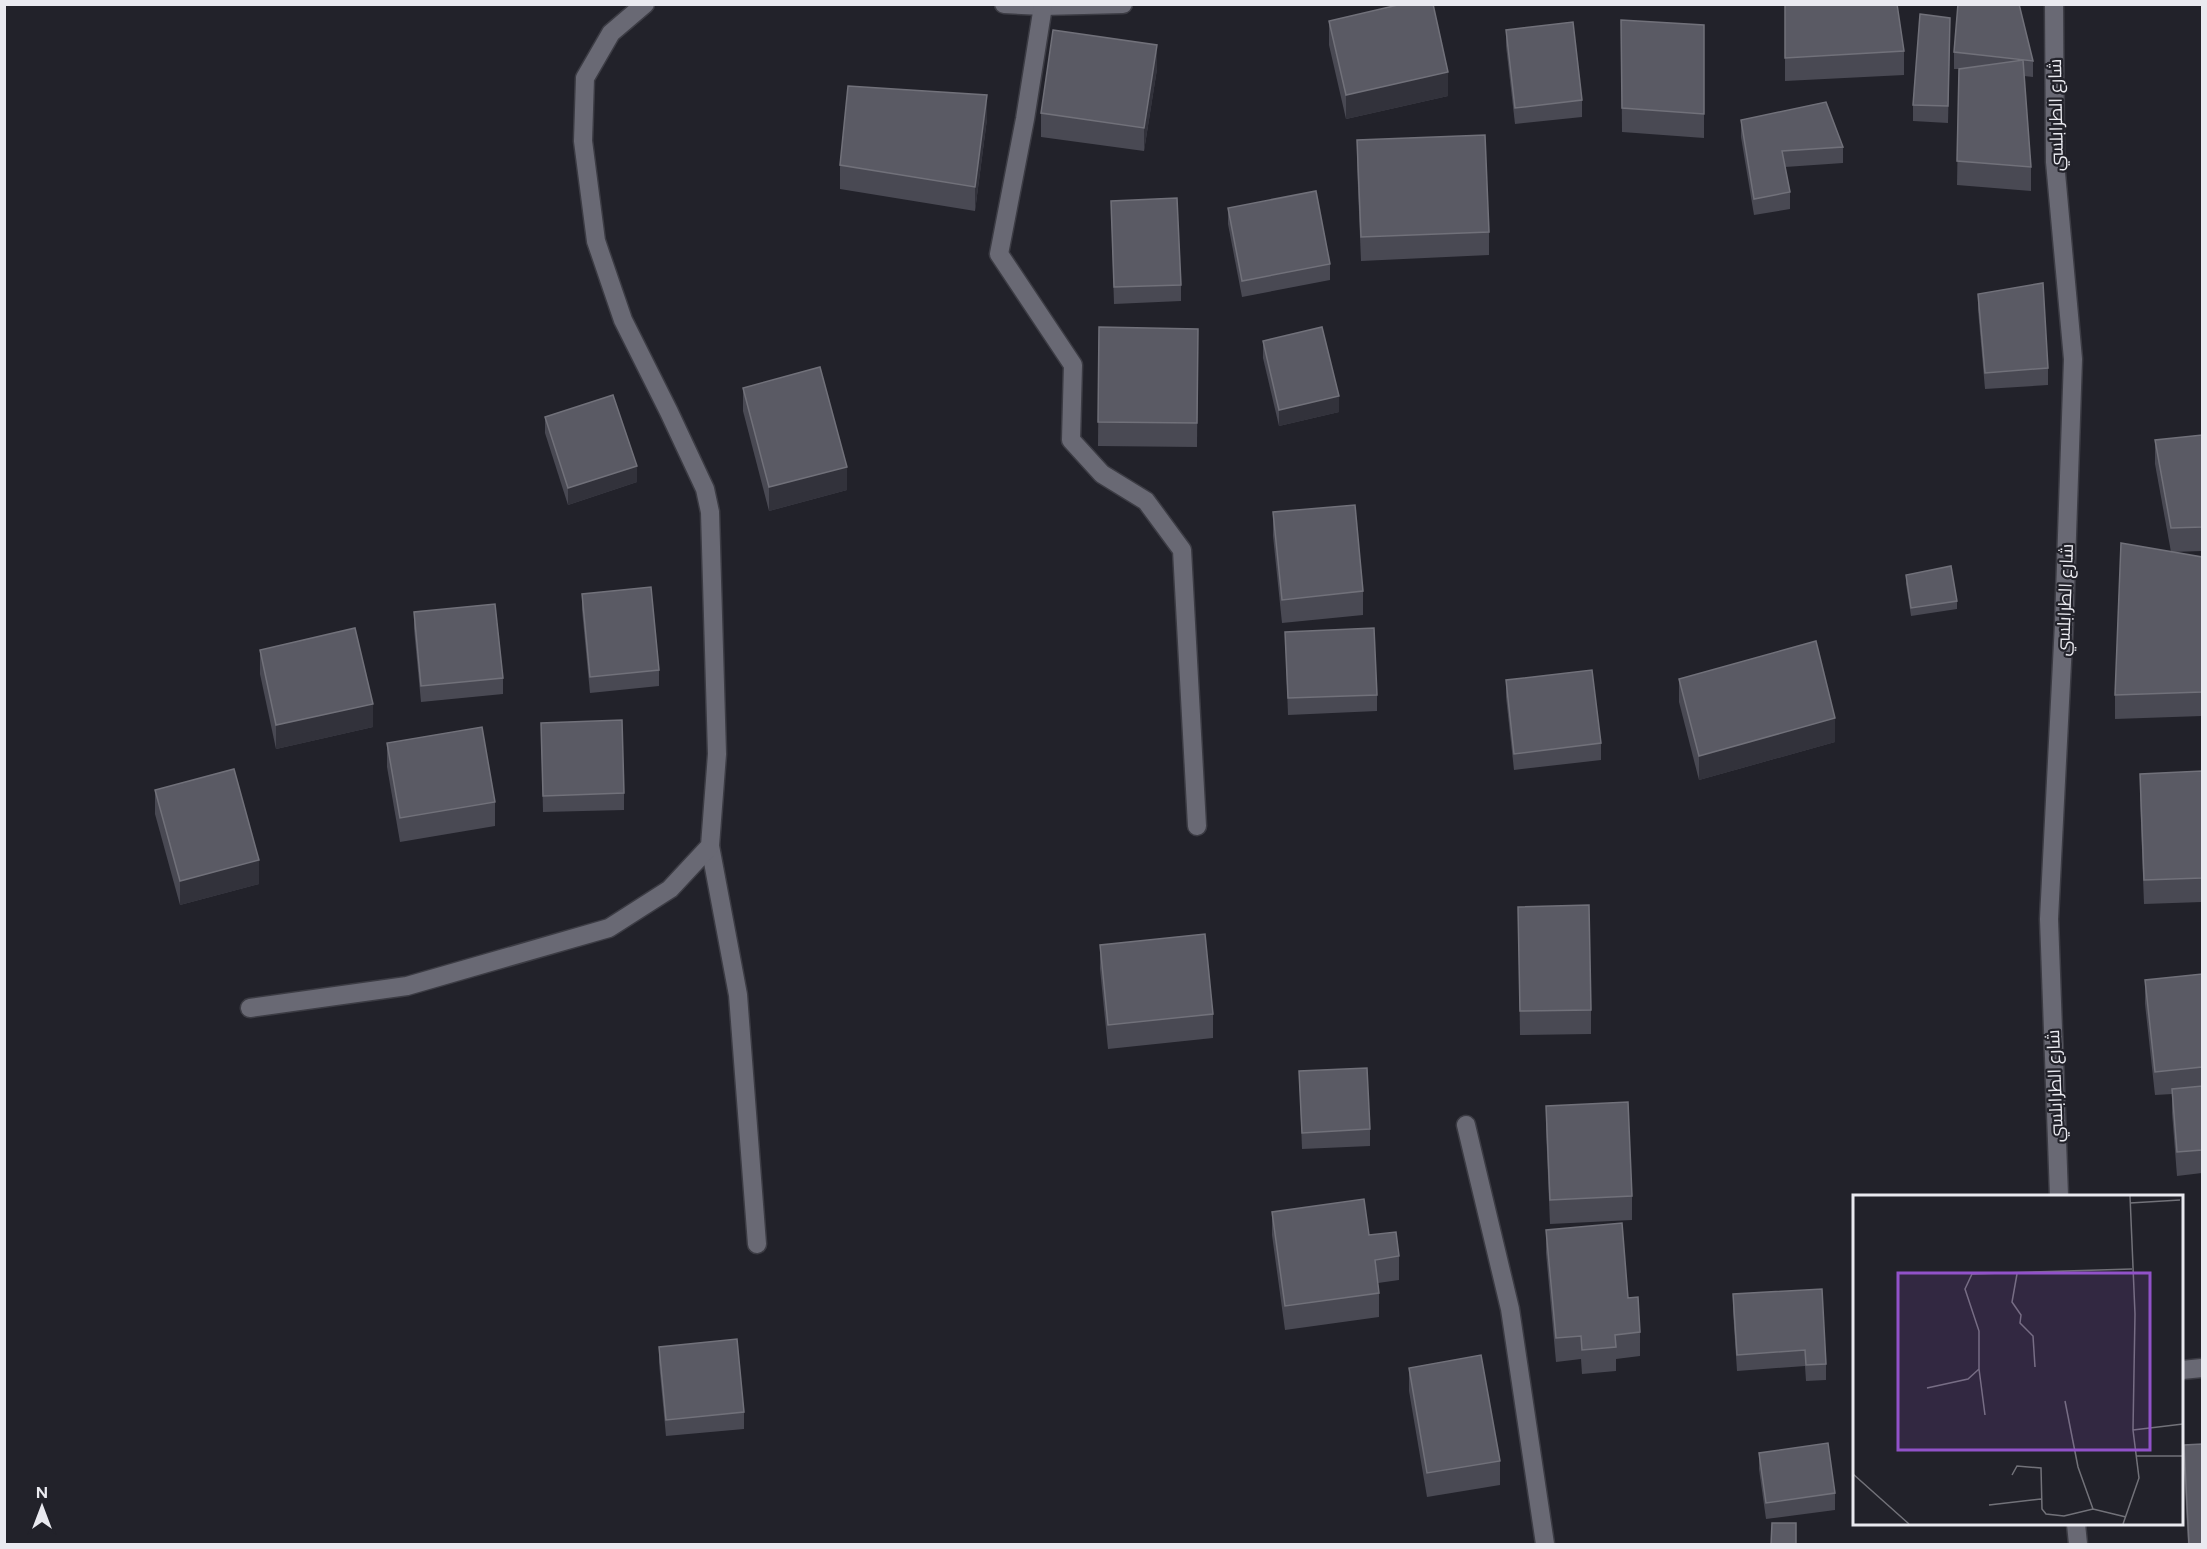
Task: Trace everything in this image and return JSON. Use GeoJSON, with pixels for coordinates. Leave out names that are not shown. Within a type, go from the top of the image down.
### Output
{"type":"FeatureCollection","features":[{"type":"Feature","properties":{"kind":"street"},"geometry":{"type":"LineString","coordinates":[[645,4],[611,33],[585,78],[583,141],[596,241],[623,320],[705,489],[710,512],[717,754],[710,846],[738,995],[757,1244]]}},
{"type":"Feature","properties":{"kind":"street"},"geometry":{"type":"LineString","coordinates":[[1004,4],[1043,6],[1123,4]]}},
{"type":"Feature","properties":{"kind":"street","name":"شارع الطرابلسي"},"geometry":{"type":"LineString","coordinates":[[2054,4],[2055,162],[2073,360],[2064,623],[2049,920],[2059,1195]]}},
{"type":"Feature","properties":{"kind":"street"},"geometry":{"type":"LineString","coordinates":[[1043,6],[1025,119],[999,254],[1073,365],[1071,440],[1102,474],[1146,501],[1182,550],[1197,826]]}},
{"type":"Feature","properties":{"kind":"street"},"geometry":{"type":"LineString","coordinates":[[250,1008],[407,986],[609,928],[670,889],[710,846]]}},
{"type":"Feature","properties":{"kind":"street"},"geometry":{"type":"LineString","coordinates":[[1466,1125],[1510,1309],[1545,1545]]}},
{"type":"Feature","properties":{"kind":"street"},"geometry":{"type":"LineString","coordinates":[[2183,1370],[2202,1368]]}},
{"type":"Feature","properties":{"kind":"street"},"geometry":{"type":"LineString","coordinates":[[2076,1525],[2078,1545]]}},
{"type":"Feature","properties":{"kind":"building"},"geometry":{"type":"Polygon","coordinates":[[[1402,4],[1433,4],[1448,72],[1346,95],[1329,21],[1402,4]]]}},
{"type":"Feature","properties":{"kind":"building"},"geometry":{"type":"Polygon","coordinates":[[[1785,4],[1897,4],[1904,51],[1785,58],[1785,4]]]}},
{"type":"Feature","properties":{"kind":"building"},"geometry":{"type":"Polygon","coordinates":[[[1958,4],[2019,4],[2033,61],[1954,52],[1958,4]]]}},
{"type":"Feature","properties":{"kind":"building"},"geometry":{"type":"Polygon","coordinates":[[[1920,14],[1950,18],[1948,106],[1913,105],[1920,14]]]}},
{"type":"Feature","properties":{"kind":"building"},"geometry":{"type":"Polygon","coordinates":[[[1621,20],[1704,25],[1704,114],[1622,108],[1621,20]]]}},
{"type":"Feature","properties":{"kind":"building"},"geometry":{"type":"Polygon","coordinates":[[[1573,22],[1582,100],[1515,108],[1506,30],[1573,22]]]}},
{"type":"Feature","properties":{"kind":"building"},"geometry":{"type":"Polygon","coordinates":[[[1053,30],[1157,45],[1144,128],[1041,113],[1053,30]]]}},
{"type":"Feature","properties":{"kind":"building"},"geometry":{"type":"Polygon","coordinates":[[[2023,60],[2031,167],[1957,161],[1959,69],[2023,60]]]}},
{"type":"Feature","properties":{"kind":"building"},"geometry":{"type":"Polygon","coordinates":[[[848,86],[987,95],[975,187],[840,165],[848,86]]]}},
{"type":"Feature","properties":{"kind":"building"},"geometry":{"type":"Polygon","coordinates":[[[1826,102],[1843,147],[1782,151],[1790,192],[1754,199],[1741,120],[1826,102]]]}},
{"type":"Feature","properties":{"kind":"building"},"geometry":{"type":"Polygon","coordinates":[[[1485,135],[1489,232],[1361,237],[1357,140],[1485,135]]]}},
{"type":"Feature","properties":{"kind":"building"},"geometry":{"type":"Polygon","coordinates":[[[1316,191],[1330,264],[1242,281],[1228,208],[1316,191]]]}},
{"type":"Feature","properties":{"kind":"building"},"geometry":{"type":"Polygon","coordinates":[[[1177,198],[1181,285],[1114,287],[1111,201],[1177,198]]]}},
{"type":"Feature","properties":{"kind":"building"},"geometry":{"type":"Polygon","coordinates":[[[2043,283],[2048,368],[1985,373],[1978,294],[2043,283]]]}},
{"type":"Feature","properties":{"kind":"building"},"geometry":{"type":"Polygon","coordinates":[[[1099,327],[1198,329],[1197,423],[1098,422],[1099,327]]]}},
{"type":"Feature","properties":{"kind":"building"},"geometry":{"type":"Polygon","coordinates":[[[1322,327],[1339,396],[1279,410],[1263,341],[1322,327]]]}},
{"type":"Feature","properties":{"kind":"building"},"geometry":{"type":"Polygon","coordinates":[[[820,367],[847,467],[769,487],[743,388],[820,367]]]}},
{"type":"Feature","properties":{"kind":"building"},"geometry":{"type":"Polygon","coordinates":[[[613,395],[637,466],[568,488],[545,417],[613,395]]]}},
{"type":"Feature","properties":{"kind":"building"},"geometry":{"type":"Polygon","coordinates":[[[2202,435],[2202,527],[2171,528],[2155,440],[2202,435]]]}},
{"type":"Feature","properties":{"kind":"building"},"geometry":{"type":"Polygon","coordinates":[[[1355,505],[1363,591],[1282,600],[1273,512],[1355,505]]]}},
{"type":"Feature","properties":{"kind":"building"},"geometry":{"type":"Polygon","coordinates":[[[2121,543],[2202,557],[2202,692],[2115,695],[2121,543]]]}},
{"type":"Feature","properties":{"kind":"building"},"geometry":{"type":"Polygon","coordinates":[[[1951,566],[1957,601],[1911,608],[1906,575],[1951,566]]]}},
{"type":"Feature","properties":{"kind":"building"},"geometry":{"type":"Polygon","coordinates":[[[651,587],[659,670],[590,677],[582,594],[651,587]]]}},
{"type":"Feature","properties":{"kind":"building"},"geometry":{"type":"Polygon","coordinates":[[[495,604],[503,678],[421,686],[414,612],[495,604]]]}},
{"type":"Feature","properties":{"kind":"building"},"geometry":{"type":"Polygon","coordinates":[[[355,628],[373,704],[276,725],[260,650],[355,628]]]}},
{"type":"Feature","properties":{"kind":"building"},"geometry":{"type":"Polygon","coordinates":[[[1374,628],[1377,695],[1288,698],[1285,632],[1374,628]]]}},
{"type":"Feature","properties":{"kind":"building"},"geometry":{"type":"Polygon","coordinates":[[[1816,641],[1835,718],[1699,756],[1679,679],[1816,641]]]}},
{"type":"Feature","properties":{"kind":"building"},"geometry":{"type":"Polygon","coordinates":[[[1592,670],[1601,743],[1514,754],[1506,680],[1592,670]]]}},
{"type":"Feature","properties":{"kind":"building"},"geometry":{"type":"Polygon","coordinates":[[[622,720],[624,793],[543,796],[541,723],[622,720]]]}},
{"type":"Feature","properties":{"kind":"building"},"geometry":{"type":"Polygon","coordinates":[[[482,727],[495,802],[400,818],[387,743],[482,727]]]}},
{"type":"Feature","properties":{"kind":"building"},"geometry":{"type":"Polygon","coordinates":[[[234,769],[259,860],[180,881],[155,790],[234,769]]]}},
{"type":"Feature","properties":{"kind":"building"},"geometry":{"type":"Polygon","coordinates":[[[2202,771],[2202,878],[2144,880],[2140,774],[2202,771]]]}},
{"type":"Feature","properties":{"kind":"building"},"geometry":{"type":"Polygon","coordinates":[[[1589,905],[1591,1010],[1520,1011],[1518,907],[1589,905]]]}},
{"type":"Feature","properties":{"kind":"building"},"geometry":{"type":"Polygon","coordinates":[[[1205,934],[1213,1014],[1108,1025],[1100,945],[1205,934]]]}},
{"type":"Feature","properties":{"kind":"building"},"geometry":{"type":"Polygon","coordinates":[[[2202,974],[2202,1067],[2155,1072],[2145,980],[2202,974]]]}},
{"type":"Feature","properties":{"kind":"building"},"geometry":{"type":"Polygon","coordinates":[[[1367,1068],[1370,1129],[1302,1133],[1299,1071],[1367,1068]]]}},
{"type":"Feature","properties":{"kind":"building"},"geometry":{"type":"Polygon","coordinates":[[[2202,1086],[2202,1150],[2177,1152],[2172,1089],[2202,1086]]]}},
{"type":"Feature","properties":{"kind":"building"},"geometry":{"type":"Polygon","coordinates":[[[1628,1102],[1632,1196],[1550,1200],[1546,1106],[1628,1102]]]}},
{"type":"Feature","properties":{"kind":"building"},"geometry":{"type":"Polygon","coordinates":[[[1364,1199],[1369,1235],[1396,1232],[1399,1256],[1375,1260],[1379,1293],[1285,1306],[1272,1212],[1364,1199]]]}},
{"type":"Feature","properties":{"kind":"building"},"geometry":{"type":"Polygon","coordinates":[[[1622,1223],[1628,1298],[1638,1297],[1640,1332],[1615,1335],[1616,1347],[1582,1350],[1581,1336],[1556,1338],[1546,1230],[1622,1223]]]}},
{"type":"Feature","properties":{"kind":"building"},"geometry":{"type":"Polygon","coordinates":[[[1822,1289],[1826,1364],[1806,1365],[1805,1350],[1737,1355],[1733,1294],[1822,1289]]]}},
{"type":"Feature","properties":{"kind":"building"},"geometry":{"type":"Polygon","coordinates":[[[737,1339],[744,1412],[666,1420],[659,1347],[737,1339]]]}},
{"type":"Feature","properties":{"kind":"building"},"geometry":{"type":"Polygon","coordinates":[[[1481,1355],[1500,1461],[1427,1473],[1409,1368],[1481,1355]]]}},
{"type":"Feature","properties":{"kind":"building"},"geometry":{"type":"Polygon","coordinates":[[[1828,1443],[1835,1493],[1766,1503],[1759,1453],[1828,1443]]]}},
{"type":"Feature","properties":{"kind":"building"},"geometry":{"type":"Polygon","coordinates":[[[2202,1444],[2202,1545],[2189,1545],[2184,1445],[2202,1444]]]}},
{"type":"Feature","properties":{"kind":"building"},"geometry":{"type":"Polygon","coordinates":[[[1772,1523],[1796,1523],[1796,1545],[1771,1545],[1772,1523]]]}}]}
